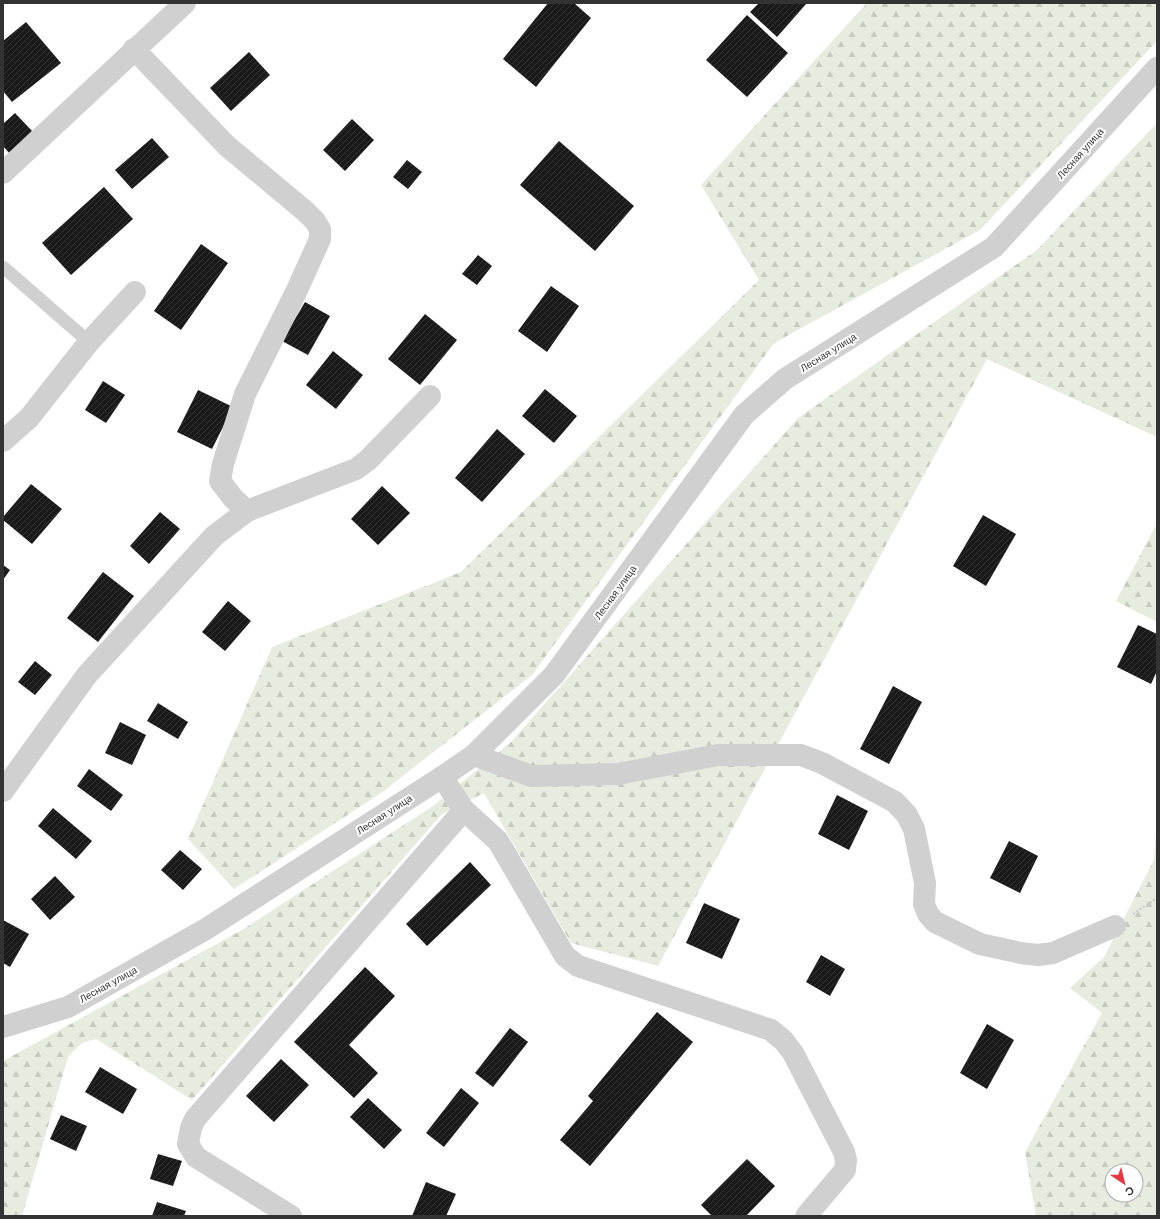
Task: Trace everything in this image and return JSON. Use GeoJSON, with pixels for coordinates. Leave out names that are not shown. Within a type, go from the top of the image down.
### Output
{"type":"FeatureCollection","features":[{"type":"Feature","properties":{"kind":"street"},"geometry":{"type":"LineString","coordinates":[[3,173],[185,3]]}},
{"type":"Feature","properties":{"kind":"street"},"geometry":{"type":"LineString","coordinates":[[134,50],[227,146],[316,220],[320,229],[320,239],[297,290],[245,394],[223,464],[220,481],[233,498],[247,511]]}},
{"type":"Feature","properties":{"kind":"street","name":"Лесная улица"},"geometry":{"type":"LineString","coordinates":[[3,1027],[68,1006],[206,929],[474,755],[554,675],[744,415],[785,379],[994,247],[1157,68]]}},
{"type":"Feature","properties":{"kind":"street"},"geometry":{"type":"LineString","coordinates":[[3,441],[29,418],[88,342],[134,292]]}},
{"type":"Feature","properties":{"kind":"street"},"geometry":{"type":"LineString","coordinates":[[3,791],[87,675],[214,536],[247,511],[356,469],[368,460],[430,396]]}},
{"type":"Feature","properties":{"kind":"street"},"geometry":{"type":"LineString","coordinates":[[474,755],[531,776],[618,774],[718,755],[801,755],[822,763],[895,802],[907,815],[914,829],[925,883],[924,904],[928,914],[935,922],[980,944],[1021,954],[1038,955],[1053,953],[1115,926]]}},
{"type":"Feature","properties":{"kind":"street"},"geometry":{"type":"LineString","coordinates":[[442,777],[464,810],[498,842],[565,956],[578,966],[771,1030],[784,1041],[793,1053],[844,1152],[846,1160],[845,1170],[806,1216]]}},
{"type":"Feature","properties":{"kind":"street"},"geometry":{"type":"LineString","coordinates":[[291,1216],[196,1157],[188,1144],[191,1128],[200,1113],[464,810]]}},
{"type":"Feature","properties":{"kind":"lane"},"geometry":{"type":"LineString","coordinates":[[3,267],[88,342]]}},
{"type":"Feature","properties":{"kind":"path"},"geometry":{"type":"LineString","coordinates":[[1115,926],[1157,898]]}},
{"type":"Feature","properties":{"kind":"green space"},"geometry":{"type":"Polygon","coordinates":[[[867,3],[1157,3],[1157,41],[980,230],[774,343],[532,675],[381,793],[234,889],[188,839],[272,647],[461,572],[759,280],[701,185],[867,3]]]}},
{"type":"Feature","properties":{"kind":"green space"},"geometry":{"type":"Polygon","coordinates":[[[1157,123],[1157,437],[987,359],[658,966],[571,943],[484,793],[442,814],[192,1100],[96,1039],[82,1043],[68,1057],[22,1216],[3,1216],[3,1061],[242,930],[433,806],[511,742],[798,418],[1037,250],[1157,123]]]}},
{"type":"Feature","properties":{"kind":"green space"},"geometry":{"type":"Polygon","coordinates":[[[1157,523],[1157,622],[1116,601],[1157,523]]]}},
{"type":"Feature","properties":{"kind":"green space"},"geometry":{"type":"Polygon","coordinates":[[[1157,817],[1157,1216],[1036,1216],[1025,1152],[1102,1013],[1070,988],[1104,957],[1154,860],[1157,817]]]}},
{"type":"Feature","properties":{"kind":"building"},"geometry":{"type":"Polygon","coordinates":[[[548,3],[574,3],[591,18],[536,87],[503,59],[548,3]]]}},
{"type":"Feature","properties":{"kind":"building"},"geometry":{"type":"Polygon","coordinates":[[[759,3],[807,3],[777,37],[750,12],[759,3]]]}},
{"type":"Feature","properties":{"kind":"building"},"geometry":{"type":"Polygon","coordinates":[[[747,15],[788,53],[747,97],[706,60],[747,15]]]}},
{"type":"Feature","properties":{"kind":"building"},"geometry":{"type":"Polygon","coordinates":[[[26,22],[61,63],[12,102],[3,91],[3,41],[26,22]]]}},
{"type":"Feature","properties":{"kind":"building"},"geometry":{"type":"Polygon","coordinates":[[[249,52],[270,75],[231,111],[210,88],[249,52]]]}},
{"type":"Feature","properties":{"kind":"building"},"geometry":{"type":"Polygon","coordinates":[[[15,113],[33,132],[10,154],[3,146],[3,124],[15,113]]]}},
{"type":"Feature","properties":{"kind":"building"},"geometry":{"type":"Polygon","coordinates":[[[352,119],[374,140],[345,171],[323,150],[352,119]]]}},
{"type":"Feature","properties":{"kind":"building"},"geometry":{"type":"Polygon","coordinates":[[[152,138],[169,157],[132,189],[115,170],[152,138]]]}},
{"type":"Feature","properties":{"kind":"building"},"geometry":{"type":"Polygon","coordinates":[[[559,141],[634,206],[595,251],[520,185],[559,141]]]}},
{"type":"Feature","properties":{"kind":"building"},"geometry":{"type":"Polygon","coordinates":[[[407,160],[422,172],[408,189],[393,177],[407,160]]]}},
{"type":"Feature","properties":{"kind":"building"},"geometry":{"type":"Polygon","coordinates":[[[104,187],[133,219],[71,275],[42,243],[104,187]]]}},
{"type":"Feature","properties":{"kind":"building"},"geometry":{"type":"Polygon","coordinates":[[[201,244],[228,263],[181,330],[154,311],[201,244]]]}},
{"type":"Feature","properties":{"kind":"building"},"geometry":{"type":"Polygon","coordinates":[[[478,255],[492,266],[477,285],[462,274],[478,255]]]}},
{"type":"Feature","properties":{"kind":"building"},"geometry":{"type":"Polygon","coordinates":[[[551,286],[579,306],[547,352],[518,331],[551,286]]]}},
{"type":"Feature","properties":{"kind":"building"},"geometry":{"type":"Polygon","coordinates":[[[305,302],[330,316],[308,355],[282,341],[305,302]]]}},
{"type":"Feature","properties":{"kind":"building"},"geometry":{"type":"Polygon","coordinates":[[[425,314],[457,340],[420,385],[388,359],[425,314]]]}},
{"type":"Feature","properties":{"kind":"building"},"geometry":{"type":"Polygon","coordinates":[[[333,351],[363,375],[336,409],[306,385],[333,351]]]}},
{"type":"Feature","properties":{"kind":"building"},"geometry":{"type":"Polygon","coordinates":[[[103,381],[125,395],[106,423],[85,410],[103,381]]]}},
{"type":"Feature","properties":{"kind":"building"},"geometry":{"type":"Polygon","coordinates":[[[545,389],[577,416],[554,443],[522,416],[545,389]]]}},
{"type":"Feature","properties":{"kind":"building"},"geometry":{"type":"Polygon","coordinates":[[[198,390],[233,407],[212,449],[177,432],[198,390]]]}},
{"type":"Feature","properties":{"kind":"building"},"geometry":{"type":"Polygon","coordinates":[[[497,429],[525,454],[482,502],[455,478],[497,429]]]}},
{"type":"Feature","properties":{"kind":"building"},"geometry":{"type":"Polygon","coordinates":[[[31,484],[62,509],[32,544],[3,520],[3,517],[31,484]]]}},
{"type":"Feature","properties":{"kind":"building"},"geometry":{"type":"Polygon","coordinates":[[[382,486],[410,513],[378,545],[351,519],[382,486]]]}},
{"type":"Feature","properties":{"kind":"building"},"geometry":{"type":"Polygon","coordinates":[[[160,512],[180,529],[149,564],[130,546],[160,512]]]}},
{"type":"Feature","properties":{"kind":"building"},"geometry":{"type":"Polygon","coordinates":[[[983,515],[1016,534],[986,586],[953,566],[983,515]]]}},
{"type":"Feature","properties":{"kind":"building"},"geometry":{"type":"Polygon","coordinates":[[[3,565],[10,570],[3,580],[3,565]]]}},
{"type":"Feature","properties":{"kind":"building"},"geometry":{"type":"Polygon","coordinates":[[[103,572],[134,596],[98,642],[67,618],[103,572]]]}},
{"type":"Feature","properties":{"kind":"building"},"geometry":{"type":"Polygon","coordinates":[[[228,601],[251,621],[225,651],[202,632],[228,601]]]}},
{"type":"Feature","properties":{"kind":"building"},"geometry":{"type":"Polygon","coordinates":[[[1138,625],[1157,634],[1157,671],[1151,684],[1117,667],[1138,625]]]}},
{"type":"Feature","properties":{"kind":"building"},"geometry":{"type":"Polygon","coordinates":[[[35,661],[52,675],[35,695],[18,682],[35,661]]]}},
{"type":"Feature","properties":{"kind":"building"},"geometry":{"type":"Polygon","coordinates":[[[893,686],[922,702],[889,764],[860,749],[893,686]]]}},
{"type":"Feature","properties":{"kind":"building"},"geometry":{"type":"Polygon","coordinates":[[[158,703],[188,722],[178,739],[147,721],[158,703]]]}},
{"type":"Feature","properties":{"kind":"building"},"geometry":{"type":"Polygon","coordinates":[[[120,722],[146,735],[132,765],[105,753],[120,722]]]}},
{"type":"Feature","properties":{"kind":"building"},"geometry":{"type":"Polygon","coordinates":[[[89,769],[123,795],[111,811],[77,786],[89,769]]]}},
{"type":"Feature","properties":{"kind":"building"},"geometry":{"type":"Polygon","coordinates":[[[837,795],[868,811],[849,850],[818,834],[837,795]]]}},
{"type":"Feature","properties":{"kind":"building"},"geometry":{"type":"Polygon","coordinates":[[[53,808],[92,841],[76,859],[38,826],[53,808]]]}},
{"type":"Feature","properties":{"kind":"building"},"geometry":{"type":"Polygon","coordinates":[[[1009,841],[1038,856],[1020,893],[990,878],[1009,841]]]}},
{"type":"Feature","properties":{"kind":"building"},"geometry":{"type":"Polygon","coordinates":[[[180,850],[202,869],[183,890],[161,870],[180,850]]]}},
{"type":"Feature","properties":{"kind":"building"},"geometry":{"type":"Polygon","coordinates":[[[470,862],[491,885],[427,946],[406,924],[470,862]]]}},
{"type":"Feature","properties":{"kind":"building"},"geometry":{"type":"Polygon","coordinates":[[[55,876],[75,897],[50,920],[31,899],[55,876]]]}},
{"type":"Feature","properties":{"kind":"building"},"geometry":{"type":"Polygon","coordinates":[[[704,903],[740,919],[722,959],[686,943],[704,903]]]}},
{"type":"Feature","properties":{"kind":"building"},"geometry":{"type":"Polygon","coordinates":[[[3,920],[29,934],[10,967],[3,963],[3,920]]]}},
{"type":"Feature","properties":{"kind":"building"},"geometry":{"type":"Polygon","coordinates":[[[821,955],[845,969],[830,996],[806,982],[821,955]]]}},
{"type":"Feature","properties":{"kind":"building"},"geometry":{"type":"Polygon","coordinates":[[[365,967],[395,996],[349,1045],[378,1073],[354,1098],[294,1042],[365,967]]]}},
{"type":"Feature","properties":{"kind":"building"},"geometry":{"type":"Polygon","coordinates":[[[657,1012],[693,1042],[590,1166],[560,1140],[593,1101],[588,1096],[657,1012]]]}},
{"type":"Feature","properties":{"kind":"building"},"geometry":{"type":"Polygon","coordinates":[[[987,1024],[1014,1040],[987,1089],[960,1073],[987,1024]]]}},
{"type":"Feature","properties":{"kind":"building"},"geometry":{"type":"Polygon","coordinates":[[[510,1028],[528,1042],[493,1087],[475,1073],[510,1028]]]}},
{"type":"Feature","properties":{"kind":"building"},"geometry":{"type":"Polygon","coordinates":[[[281,1059],[309,1085],[274,1122],[246,1096],[281,1059]]]}},
{"type":"Feature","properties":{"kind":"building"},"geometry":{"type":"Polygon","coordinates":[[[100,1067],[137,1089],[123,1114],[85,1092],[100,1067]]]}},
{"type":"Feature","properties":{"kind":"building"},"geometry":{"type":"Polygon","coordinates":[[[461,1088],[479,1103],[444,1147],[426,1133],[461,1088]]]}},
{"type":"Feature","properties":{"kind":"building"},"geometry":{"type":"Polygon","coordinates":[[[368,1098],[402,1130],[384,1149],[350,1117],[368,1098]]]}},
{"type":"Feature","properties":{"kind":"building"},"geometry":{"type":"Polygon","coordinates":[[[61,1115],[87,1126],[76,1151],[50,1139],[61,1115]]]}},
{"type":"Feature","properties":{"kind":"building"},"geometry":{"type":"Polygon","coordinates":[[[158,1154],[182,1161],[173,1186],[150,1179],[158,1154]]]}},
{"type":"Feature","properties":{"kind":"building"},"geometry":{"type":"Polygon","coordinates":[[[747,1159],[775,1186],[746,1216],[712,1216],[701,1205],[747,1159]]]}},
{"type":"Feature","properties":{"kind":"building"},"geometry":{"type":"Polygon","coordinates":[[[426,1182],[456,1194],[446,1216],[412,1216],[426,1182]]]}},
{"type":"Feature","properties":{"kind":"building"},"geometry":{"type":"Polygon","coordinates":[[[157,1202],[186,1211],[184,1216],[152,1216],[157,1202]]]}}]}
